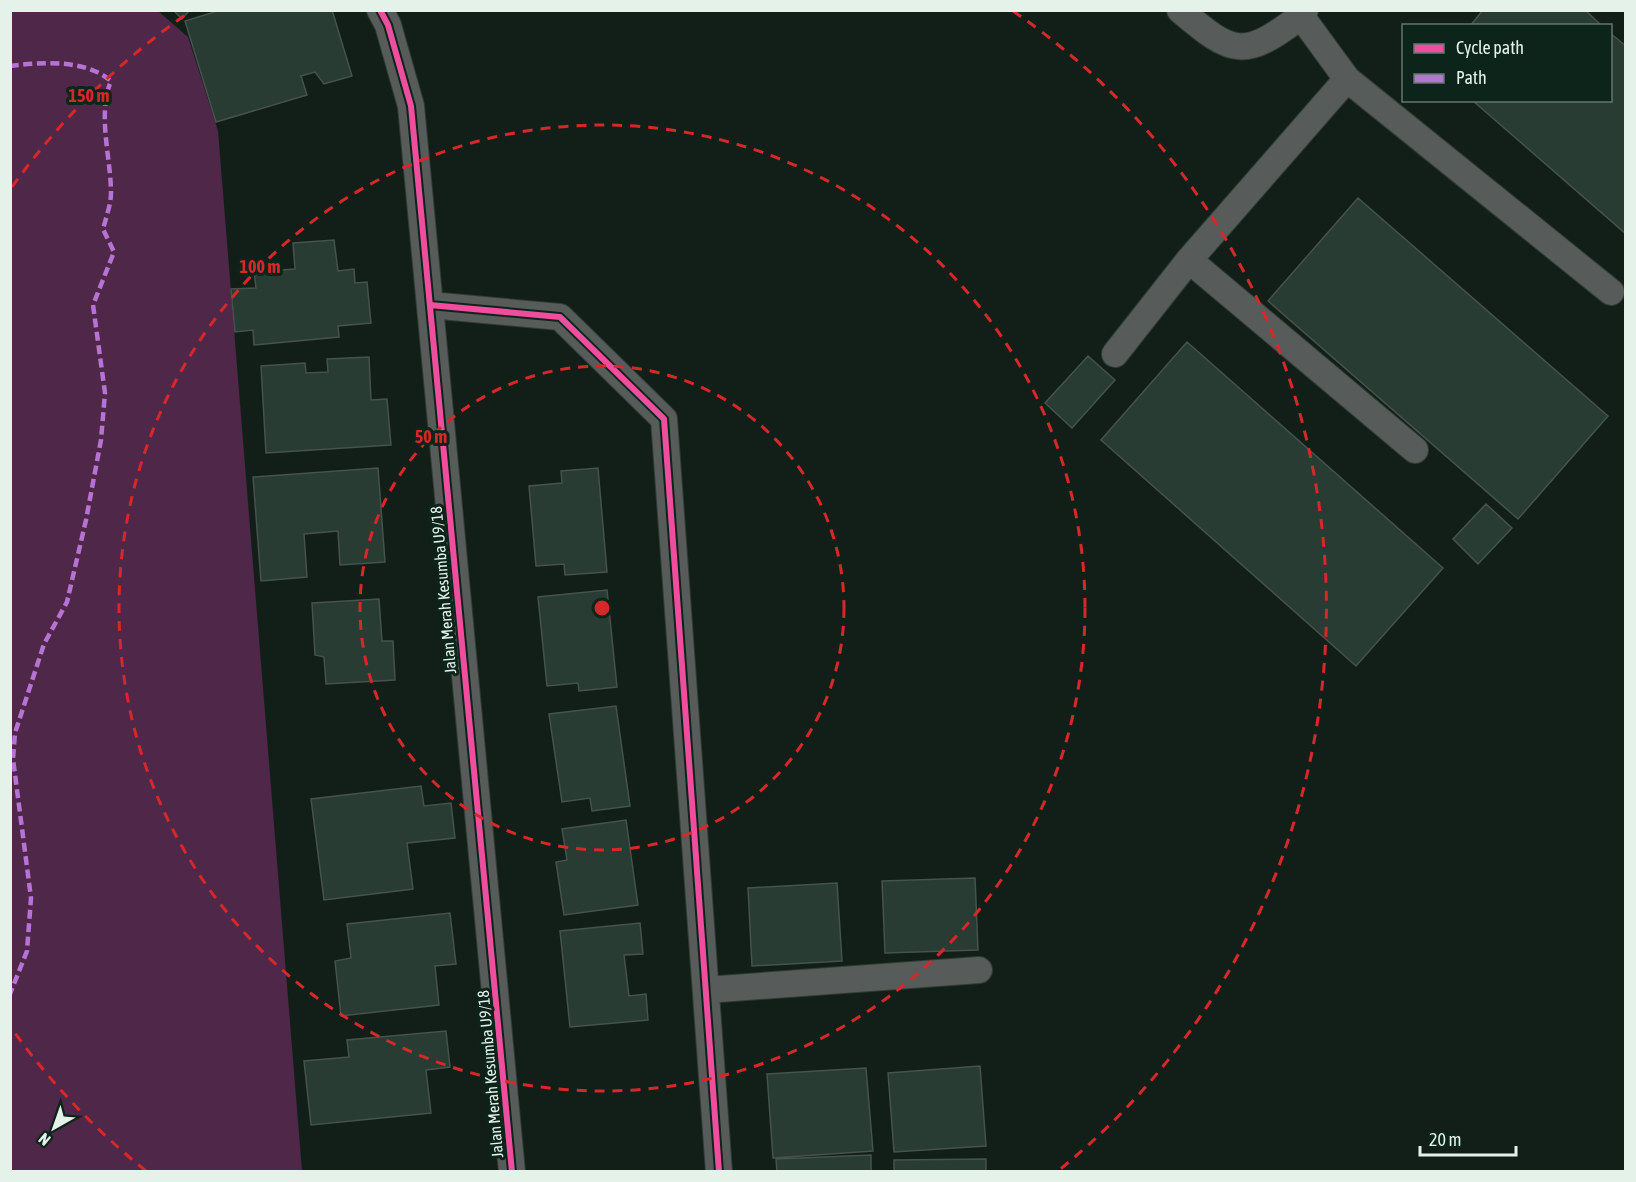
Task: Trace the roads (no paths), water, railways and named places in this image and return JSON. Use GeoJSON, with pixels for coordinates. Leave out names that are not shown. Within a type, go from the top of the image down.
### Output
{"type":"FeatureCollection","features":[{"type":"Feature","properties":{"kind":"street","name":"Jalan Merah Kesumba U9/18"},"geometry":{"type":"LineString","coordinates":[[380,10],[388,25],[411,106],[512,1172]]}},
{"type":"Feature","properties":{"kind":"street"},"geometry":{"type":"LineString","coordinates":[[1180,10],[1224,43],[1246,48],[1268,40],[1303,13],[1347,79],[1611,292]]}},
{"type":"Feature","properties":{"kind":"street"},"geometry":{"type":"LineString","coordinates":[[1114,354],[1189,260],[1347,79]]}},
{"type":"Feature","properties":{"kind":"street"},"geometry":{"type":"LineString","coordinates":[[1189,260],[1415,450]]}},
{"type":"Feature","properties":{"kind":"street"},"geometry":{"type":"LineString","coordinates":[[430,305],[560,317],[664,419],[719,1172]]}},
{"type":"Feature","properties":{"kind":"street"},"geometry":{"type":"LineString","coordinates":[[706,990],[979,970]]}}]}
